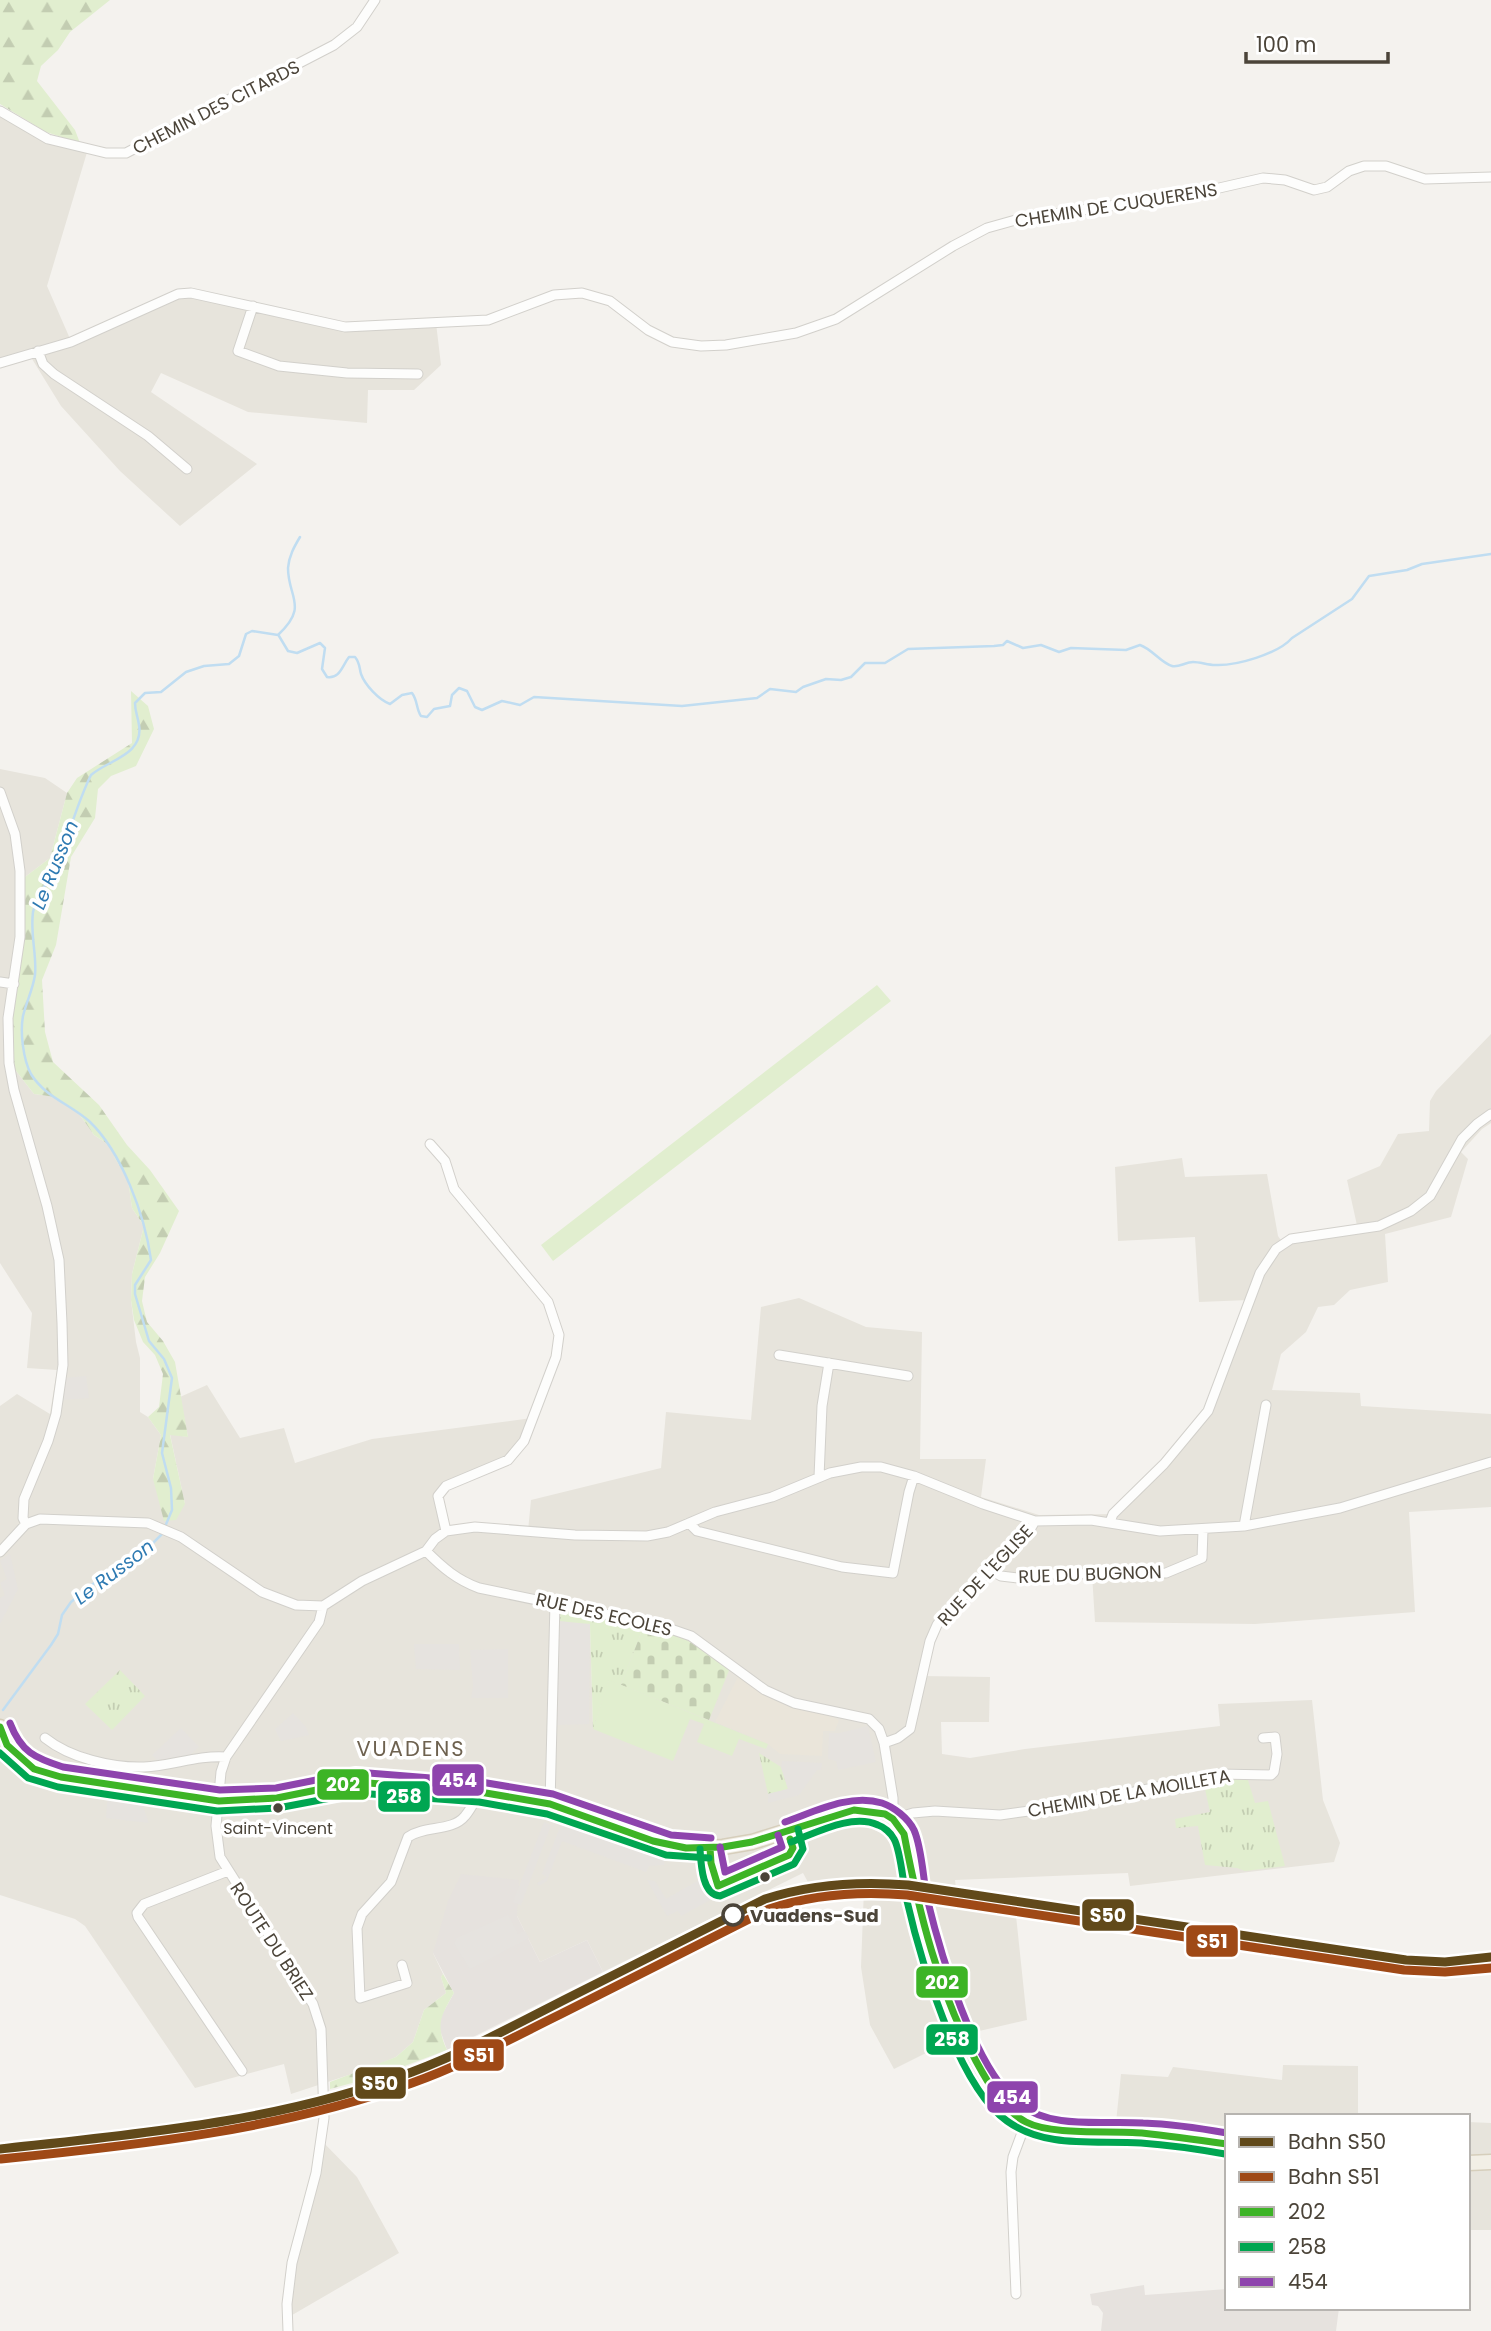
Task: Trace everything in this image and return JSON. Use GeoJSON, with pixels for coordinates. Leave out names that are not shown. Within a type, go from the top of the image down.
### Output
{"type":"FeatureCollection","features":[{"type":"Feature","properties":{"kind":"main road"},"geometry":{"type":"LineString","coordinates":[[0,1727],[5,1751],[26,1764],[53,1775],[219,1801],[277,1798],[356,1782],[480,1792],[550,1804],[639,1837],[686,1847],[723,1847],[752,1842],[854,1810],[875,1811],[893,1819],[904,1834],[928,1943],[942,1987],[961,2032],[990,2088],[1006,2105],[1027,2122],[1067,2130],[1142,2133],[1225,2144]]}},
{"type":"Feature","properties":{"kind":"main road"},"geometry":{"type":"LineString","coordinates":[[1470,2163],[1491,2162]]}},
{"type":"Feature","properties":{"kind":"street","name":"CHEMIN DES CITARDS"},"geometry":{"type":"LineString","coordinates":[[0,111],[48,139],[106,153],[126,153],[334,45],[357,27],[375,0]]}},
{"type":"Feature","properties":{"kind":"street","name":"CHEMIN DE CUQUERENS"},"geometry":{"type":"LineString","coordinates":[[0,363],[71,342],[178,294],[196,293],[345,327],[479,321],[509,313],[554,295],[582,293],[610,301],[648,330],[672,342],[691,346],[726,345],[796,333],[836,319],[953,246],[987,228],[1019,219],[1194,194],[1263,178],[1285,180],[1314,190],[1328,187],[1349,172],[1364,166],[1386,166],[1425,179],[1491,177]]}},
{"type":"Feature","properties":{"kind":"street"},"geometry":{"type":"LineString","coordinates":[[253,306],[238,351],[279,366],[346,373],[418,374]]}},
{"type":"Feature","properties":{"kind":"street"},"geometry":{"type":"LineString","coordinates":[[38,351],[43,364],[54,374],[148,436],[187,469]]}},
{"type":"Feature","properties":{"kind":"street"},"geometry":{"type":"LineString","coordinates":[[0,792],[15,834],[20,871],[20,937],[7,1036],[11,1078],[59,1260],[62,1323],[62,1364],[56,1414],[24,1499],[26,1524]]}},
{"type":"Feature","properties":{"kind":"street"},"geometry":{"type":"LineString","coordinates":[[0,982],[14,984]]}},
{"type":"Feature","properties":{"kind":"street"},"geometry":{"type":"LineString","coordinates":[[1110,1522],[1113,1514],[1164,1464],[1208,1411],[1260,1273],[1276,1249],[1291,1239],[1379,1226],[1411,1211],[1430,1196],[1462,1139],[1491,1114]]}},
{"type":"Feature","properties":{"kind":"street"},"geometry":{"type":"LineString","coordinates":[[430,1144],[445,1161],[454,1189],[548,1303],[559,1335],[555,1357],[524,1441],[508,1460],[446,1486],[438,1496],[446,1531]]}},
{"type":"Feature","properties":{"kind":"street"},"geometry":{"type":"LineString","coordinates":[[779,1355],[908,1376]]}},
{"type":"Feature","properties":{"kind":"street"},"geometry":{"type":"LineString","coordinates":[[819,1478],[822,1406],[829,1363]]}},
{"type":"Feature","properties":{"kind":"street"},"geometry":{"type":"LineString","coordinates":[[1244,1526],[1266,1405]]}},
{"type":"Feature","properties":{"kind":"street"},"geometry":{"type":"LineString","coordinates":[[0,1552],[26,1524],[47,1519],[132,1521],[170,1531],[262,1592],[296,1605],[323,1606],[362,1581],[426,1551],[435,1539],[446,1531],[475,1527],[622,1537],[668,1532],[715,1513],[788,1492],[847,1468],[873,1466],[914,1476],[983,1504],[1035,1521],[1091,1520],[1160,1531],[1244,1526],[1340,1508],[1491,1462]]}},
{"type":"Feature","properties":{"kind":"street"},"geometry":{"type":"LineString","coordinates":[[690,1523],[697,1531],[842,1567],[893,1573],[914,1476]]}},
{"type":"Feature","properties":{"kind":"street","name":"RUE DE L'EGLISE"},"geometry":{"type":"LineString","coordinates":[[884,1742],[898,1738],[910,1728],[930,1641],[937,1625],[1028,1533],[1035,1521]]}},
{"type":"Feature","properties":{"kind":"street","name":"RUE DU BUGNON"},"geometry":{"type":"LineString","coordinates":[[990,1570],[1001,1576],[1018,1578],[1054,1574],[1166,1573],[1202,1558],[1203,1530]]}},
{"type":"Feature","properties":{"kind":"street","name":"RUE DES ECOLES"},"geometry":{"type":"LineString","coordinates":[[426,1551],[460,1581],[479,1588],[662,1626],[691,1636],[748,1678],[784,1699],[869,1719],[879,1729],[884,1742]]}},
{"type":"Feature","properties":{"kind":"street"},"geometry":{"type":"LineString","coordinates":[[550,1804],[555,1602]]}},
{"type":"Feature","properties":{"kind":"street"},"geometry":{"type":"LineString","coordinates":[[45,1738],[55,1747],[77,1757],[121,1765],[145,1767],[187,1759],[226,1757],[318,1622],[323,1606]]}},
{"type":"Feature","properties":{"kind":"street","name":"CHEMIN DE LA MOILLETA"},"geometry":{"type":"LineString","coordinates":[[893,1819],[913,1813],[935,1811],[1000,1815],[1073,1805],[1218,1774],[1271,1775],[1276,1763],[1275,1737],[1263,1738]]}},
{"type":"Feature","properties":{"kind":"street"},"geometry":{"type":"LineString","coordinates":[[884,1742],[893,1798],[893,1819]]}},
{"type":"Feature","properties":{"kind":"street","name":"ROUTE DU BRIEZ"},"geometry":{"type":"LineString","coordinates":[[226,1757],[220,1772],[217,1840],[220,1857],[313,2004],[320,2021],[324,2119],[316,2173],[292,2263],[287,2304],[288,2331]]}},
{"type":"Feature","properties":{"kind":"street"},"geometry":{"type":"LineString","coordinates":[[402,1965],[407,1983],[360,1998],[356,1928],[359,1918],[391,1882],[408,1837],[423,1830],[460,1822],[480,1792]]}},
{"type":"Feature","properties":{"kind":"street"},"geometry":{"type":"LineString","coordinates":[[228,1871],[144,1904],[137,1913],[242,2071]]}},
{"type":"Feature","properties":{"kind":"street"},"geometry":{"type":"LineString","coordinates":[[1016,2294],[1010,2172],[1027,2122]]}},
{"type":"Feature","properties":{"kind":"shaded area"},"geometry":{"type":"Polygon","coordinates":[[[0,111],[48,139],[88,149],[47,286],[71,341],[178,294],[345,327],[436,323],[441,365],[414,390],[368,390],[367,423],[248,412],[161,373],[151,392],[257,464],[180,526],[120,471],[61,406],[29,354],[0,363],[0,111]]]}},
{"type":"Feature","properties":{"kind":"shaded area"},"geometry":{"type":"Polygon","coordinates":[[[0,769],[45,778],[67,793],[50,858],[25,877],[13,1067],[34,1094],[55,1097],[77,1111],[94,1135],[111,1146],[128,1180],[132,1208],[144,1226],[132,1274],[131,1300],[140,1358],[140,1412],[148,1417],[161,1435],[153,1479],[185,1504],[170,1434],[188,1437],[180,1397],[207,1385],[240,1438],[284,1428],[295,1463],[372,1439],[532,1418],[508,1460],[446,1486],[438,1496],[446,1531],[528,1531],[531,1500],[661,1468],[666,1412],[751,1420],[761,1307],[799,1298],[866,1327],[922,1332],[920,1459],[986,1459],[981,1497],[1039,1515],[1113,1514],[1208,1411],[1249,1300],[1199,1302],[1195,1237],[1118,1241],[1115,1167],[1182,1158],[1185,1177],[1267,1174],[1278,1236],[1283,1243],[1358,1230],[1347,1180],[1380,1166],[1398,1134],[1429,1131],[1430,1101],[1436,1091],[1491,1034],[1491,1123],[1461,1152],[1468,1159],[1451,1217],[1385,1234],[1388,1282],[1350,1290],[1334,1305],[1318,1307],[1306,1332],[1281,1354],[1272,1390],[1360,1393],[1361,1406],[1491,1414],[1491,1507],[1409,1512],[1415,1612],[1255,1624],[1095,1622],[1092,1574],[1018,1578],[990,1570],[937,1625],[922,1676],[990,1677],[989,1722],[941,1722],[942,1754],[970,1758],[1220,1726],[1218,1704],[1312,1700],[1323,1800],[1340,1843],[1334,1862],[1130,1886],[1128,1873],[955,1880],[956,1889],[902,1880],[863,1879],[809,1884],[803,1873],[603,1972],[587,1940],[540,1962],[517,1916],[433,1953],[443,1974],[441,1977],[446,1993],[424,2010],[413,2042],[396,2057],[291,2094],[284,2064],[195,2088],[85,1926],[75,1919],[0,1895],[0,1406],[17,1394],[50,1414],[57,1370],[27,1368],[32,1313],[0,1263],[0,769]],[[610,1621],[590,1624],[593,1726],[609,1680],[620,1684],[643,1628],[610,1621]]]}},
{"type":"Feature","properties":{"kind":"shaded area"},"geometry":{"type":"Polygon","coordinates":[[[86,1376],[89,1398],[61,1400],[64,1378],[86,1376]]]}},
{"type":"Feature","properties":{"kind":"shaded area"},"geometry":{"type":"Polygon","coordinates":[[[10,1553],[18,1589],[0,1624],[0,1598],[5,1595],[0,1583],[7,1579],[0,1561],[10,1553]]]}},
{"type":"Feature","properties":{"kind":"shaded area"},"geometry":{"type":"Polygon","coordinates":[[[558,1621],[590,1624],[589,1724],[556,1725],[558,1621]]]}},
{"type":"Feature","properties":{"kind":"shaded area"},"geometry":{"type":"Polygon","coordinates":[[[414,1644],[459,1644],[460,1670],[416,1669],[414,1644]]]}},
{"type":"Feature","properties":{"kind":"shaded area"},"geometry":{"type":"Polygon","coordinates":[[[508,1649],[508,1698],[471,1698],[473,1686],[470,1650],[508,1649]]]}},
{"type":"Feature","properties":{"kind":"shaded area"},"geometry":{"type":"Polygon","coordinates":[[[740,1673],[794,1703],[839,1720],[835,1731],[823,1731],[822,1756],[780,1754],[768,1744],[715,1722],[740,1673]]]}},
{"type":"Feature","properties":{"kind":"shaded area"},"geometry":{"type":"Polygon","coordinates":[[[293,1713],[306,1727],[309,1735],[281,1741],[275,1729],[293,1713]]]}},
{"type":"Feature","properties":{"kind":"shaded area"},"geometry":{"type":"Polygon","coordinates":[[[868,1726],[876,1762],[838,1770],[836,1761],[828,1759],[829,1733],[868,1726]]]}},
{"type":"Feature","properties":{"kind":"shaded area"},"geometry":{"type":"Polygon","coordinates":[[[181,1728],[199,1747],[190,1755],[159,1762],[152,1755],[181,1728]]]}},
{"type":"Feature","properties":{"kind":"shaded area"},"geometry":{"type":"Polygon","coordinates":[[[782,1761],[822,1763],[821,1770],[817,1770],[799,1795],[768,1803],[768,1794],[788,1789],[781,1767],[782,1761]]]}},
{"type":"Feature","properties":{"kind":"shaded area"},"geometry":{"type":"Polygon","coordinates":[[[108,1793],[140,1799],[149,1823],[106,1818],[108,1793]]]}},
{"type":"Feature","properties":{"kind":"shaded area"},"geometry":{"type":"Polygon","coordinates":[[[572,1818],[645,1848],[666,1853],[664,1865],[649,1866],[646,1872],[562,1841],[547,1881],[539,1886],[537,1883],[547,1877],[542,1874],[558,1832],[563,1823],[572,1818]]]}},
{"type":"Feature","properties":{"kind":"shaded area"},"geometry":{"type":"Polygon","coordinates":[[[544,1822],[551,1825],[521,1905],[513,1902],[544,1822]]]}},
{"type":"Feature","properties":{"kind":"shaded area"},"geometry":{"type":"Polygon","coordinates":[[[461,1874],[519,1880],[517,1916],[540,1962],[587,1940],[603,1972],[447,2050],[440,2030],[440,2018],[454,1993],[433,1953],[448,1901],[461,1874]]]}},
{"type":"Feature","properties":{"kind":"shaded area"},"geometry":{"type":"Polygon","coordinates":[[[647,1880],[655,1881],[666,1899],[699,1880],[707,1886],[712,1899],[681,1916],[678,1911],[667,1916],[647,1880]]]}},
{"type":"Feature","properties":{"kind":"shaded area"},"geometry":{"type":"Polygon","coordinates":[[[864,1888],[926,1892],[1015,1906],[1027,2020],[962,2035],[894,2069],[870,2025],[861,1967],[864,1888]]]}},
{"type":"Feature","properties":{"kind":"shaded area"},"geometry":{"type":"Polygon","coordinates":[[[508,1915],[518,1934],[525,1931],[529,1938],[470,1969],[454,1943],[457,1938],[508,1915]]]}},
{"type":"Feature","properties":{"kind":"shaded area"},"geometry":{"type":"Polygon","coordinates":[[[1283,2065],[1358,2066],[1358,2114],[1225,2114],[1225,2144],[1115,2132],[1121,2074],[1168,2077],[1173,2067],[1282,2080],[1283,2065]]]}},
{"type":"Feature","properties":{"kind":"shaded area"},"geometry":{"type":"Polygon","coordinates":[[[1470,2122],[1491,2123],[1491,2230],[1470,2230],[1470,2122]]]}},
{"type":"Feature","properties":{"kind":"shaded area"},"geometry":{"type":"Polygon","coordinates":[[[321,2140],[357,2177],[399,2253],[287,2318],[287,2304],[321,2140]]]}},
{"type":"Feature","properties":{"kind":"shaded area"},"geometry":{"type":"Polygon","coordinates":[[[1144,2285],[1145,2295],[1225,2289],[1225,2310],[1339,2310],[1336,2331],[1101,2331],[1103,2313],[1098,2306],[1092,2305],[1090,2294],[1144,2285]]]}},
{"type":"Feature","properties":{"kind":"green space"},"geometry":{"type":"Polygon","coordinates":[[[0,0],[110,0],[70,32],[58,50],[41,66],[37,81],[75,130],[80,143],[46,132],[0,104],[0,0]]]}},
{"type":"Feature","properties":{"kind":"green space"},"geometry":{"type":"Polygon","coordinates":[[[131,691],[148,706],[154,729],[136,766],[111,776],[98,789],[95,818],[71,857],[56,945],[42,980],[45,1032],[53,1062],[99,1105],[179,1211],[160,1253],[145,1277],[142,1301],[147,1322],[163,1341],[175,1362],[188,1437],[170,1435],[185,1504],[176,1520],[164,1521],[153,1479],[161,1435],[148,1417],[159,1407],[163,1374],[155,1355],[143,1342],[134,1320],[131,1300],[132,1274],[144,1226],[132,1208],[128,1180],[111,1146],[94,1135],[77,1111],[55,1097],[34,1094],[13,1067],[9,1020],[25,877],[50,858],[67,793],[77,778],[132,743],[131,691]]]}},
{"type":"Feature","properties":{"kind":"green space"},"geometry":{"type":"Polygon","coordinates":[[[877,985],[891,1001],[553,1261],[541,1245],[877,985]]]}},
{"type":"Feature","properties":{"kind":"green space"},"geometry":{"type":"Polygon","coordinates":[[[560,1607],[643,1628],[621,1685],[609,1681],[593,1729],[590,1625],[558,1621],[560,1607]]]}},
{"type":"Feature","properties":{"kind":"green space"},"geometry":{"type":"Polygon","coordinates":[[[643,1628],[679,1635],[730,1668],[709,1720],[621,1685],[643,1628]]]}},
{"type":"Feature","properties":{"kind":"green space"},"geometry":{"type":"Polygon","coordinates":[[[120,1670],[145,1696],[112,1730],[85,1704],[120,1670]]]}},
{"type":"Feature","properties":{"kind":"green space"},"geometry":{"type":"Polygon","coordinates":[[[609,1680],[768,1744],[766,1749],[739,1739],[732,1756],[697,1742],[704,1724],[690,1719],[673,1761],[593,1729],[609,1680]]]}},
{"type":"Feature","properties":{"kind":"green space"},"geometry":{"type":"Polygon","coordinates":[[[759,1753],[781,1767],[788,1789],[768,1794],[759,1753]]]}},
{"type":"Feature","properties":{"kind":"green space"},"geometry":{"type":"Polygon","coordinates":[[[1247,1777],[1255,1803],[1268,1801],[1285,1866],[1245,1871],[1205,1865],[1198,1826],[1176,1828],[1175,1819],[1210,1812],[1203,1780],[1247,1777]]]}},
{"type":"Feature","properties":{"kind":"green space"},"geometry":{"type":"Polygon","coordinates":[[[443,1974],[454,1993],[441,2020],[441,2033],[447,2050],[378,2076],[330,2089],[330,2082],[396,2057],[413,2042],[424,2010],[446,1993],[441,1977],[443,1974]]]}},
{"type":"Feature","properties":{"kind":"waterway","name":"Le Russon"},"geometry":{"type":"LineString","coordinates":[[3,1710],[58,1634],[62,1615],[71,1602],[109,1571],[150,1546],[162,1534],[172,1510],[171,1488],[162,1453],[172,1378],[164,1359],[149,1341],[135,1294],[135,1285],[151,1260],[137,1205],[122,1167],[101,1134],[82,1115],[43,1089],[31,1074],[24,1053],[23,1016],[35,975],[33,912],[59,857],[91,775],[123,756],[136,743],[139,725],[135,703],[145,693],[161,692],[186,672],[204,666],[229,664],[239,656],[246,634],[252,631],[278,635],[293,617],[295,602],[288,568],[300,537]]}},
{"type":"Feature","properties":{"kind":"waterway"},"geometry":{"type":"LineString","coordinates":[[279,636],[288,651],[297,653],[320,643],[325,648],[322,669],[327,677],[338,674],[349,657],[355,657],[363,678],[377,696],[390,704],[402,695],[412,693],[421,716],[427,717],[434,709],[450,706],[452,695],[459,688],[467,691],[475,707],[482,710],[502,701],[520,705],[534,697],[682,706],[757,698],[770,689],[796,692],[826,679],[841,680],[851,677],[865,663],[885,663],[908,649],[994,646],[1003,645],[1007,641],[1023,648],[1041,645],[1059,652],[1071,648],[1126,650],[1140,645],[1172,666],[1193,662],[1215,665],[1234,663],[1267,654],[1286,644],[1352,599],[1369,576],[1407,570],[1422,564],[1491,554]]}},
{"type":"Feature","properties":{"kind":"rail line","name":"S50"},"geometry":{"type":"LineString","coordinates":[[0,2149],[209,2124],[312,2103],[362,2089],[412,2072],[471,2047],[765,1899],[818,1887],[872,1883],[908,1885],[1406,1960],[1445,1962],[1491,1957]]}},
{"type":"Feature","properties":{"kind":"rail line","name":"S51"},"geometry":{"type":"LineString","coordinates":[[1,2159],[209,2133],[311,2113],[362,2099],[469,2060],[769,1909],[820,1897],[872,1893],[907,1895],[1404,1970],[1445,1972],[1491,1968]]}},
{"type":"Feature","properties":{"kind":"transit line","name":"454"},"geometry":{"type":"LineString","coordinates":[[10,1723],[19,1741],[30,1752],[63,1767],[220,1790],[276,1788],[356,1772],[481,1782],[553,1794],[671,1835],[711,1838]]}},
{"type":"Feature","properties":{"kind":"transit line","name":"202"},"geometry":{"type":"LineString","coordinates":[[0,1727],[7,1745],[34,1769],[61,1777],[219,1801],[277,1798],[356,1782],[480,1792],[550,1804],[653,1841],[686,1848],[723,1847],[752,1842],[854,1810],[885,1814],[893,1819],[904,1834],[923,1922],[951,2006],[981,2069],[1010,2110],[1026,2122],[1051,2129],[1142,2133],[1225,2144]]}},
{"type":"Feature","properties":{"kind":"transit line","name":"258"},"geometry":{"type":"LineString","coordinates":[[0,1753],[28,1778],[58,1787],[217,1811],[278,1808],[357,1793],[479,1802],[547,1814],[666,1855],[709,1858]]}},
{"type":"Feature","properties":{"kind":"transit line","name":"454"},"geometry":{"type":"LineString","coordinates":[[785,1822],[832,1805],[857,1800],[887,1805],[908,1821],[917,1837],[927,1898],[961,2008],[987,2065],[1019,2104],[1047,2118],[1062,2121],[1164,2124],[1225,2133]]}},
{"type":"Feature","properties":{"kind":"transit line","name":"258"},"geometry":{"type":"LineString","coordinates":[[791,1842],[834,1826],[857,1821],[878,1825],[891,1835],[896,1844],[921,1955],[944,2020],[973,2080],[989,2104],[1007,2121],[1022,2130],[1054,2139],[1152,2144],[1225,2154]]}},
{"type":"Feature","properties":{"kind":"transit line","name":"258"},"geometry":{"type":"LineString","coordinates":[[700,1849],[706,1885],[714,1894],[720,1896],[794,1864],[803,1849],[798,1829]]}},
{"type":"Feature","properties":{"kind":"transit line","name":"454"},"geometry":{"type":"LineString","coordinates":[[720,1847],[725,1872],[782,1847],[778,1835]]}},
{"type":"Feature","properties":{"kind":"transit line","name":"202"},"geometry":{"type":"LineString","coordinates":[[710,1848],[711,1863],[718,1886],[789,1855],[793,1848],[790,1839]]}},
{"type":"Feature","properties":{"kind":"place","name":"Saint-Vincent"},"geometry":{"type":"Point","coordinates":[278,1808]}},
{"type":"Feature","properties":{"kind":"place","name":"Vuadens-Sud"},"geometry":{"type":"Point","coordinates":[733,1915]}},
{"type":"Feature","properties":{"kind":"district","name":"VUADENS"},"geometry":{"type":"Point","coordinates":[411,1748]}}]}
